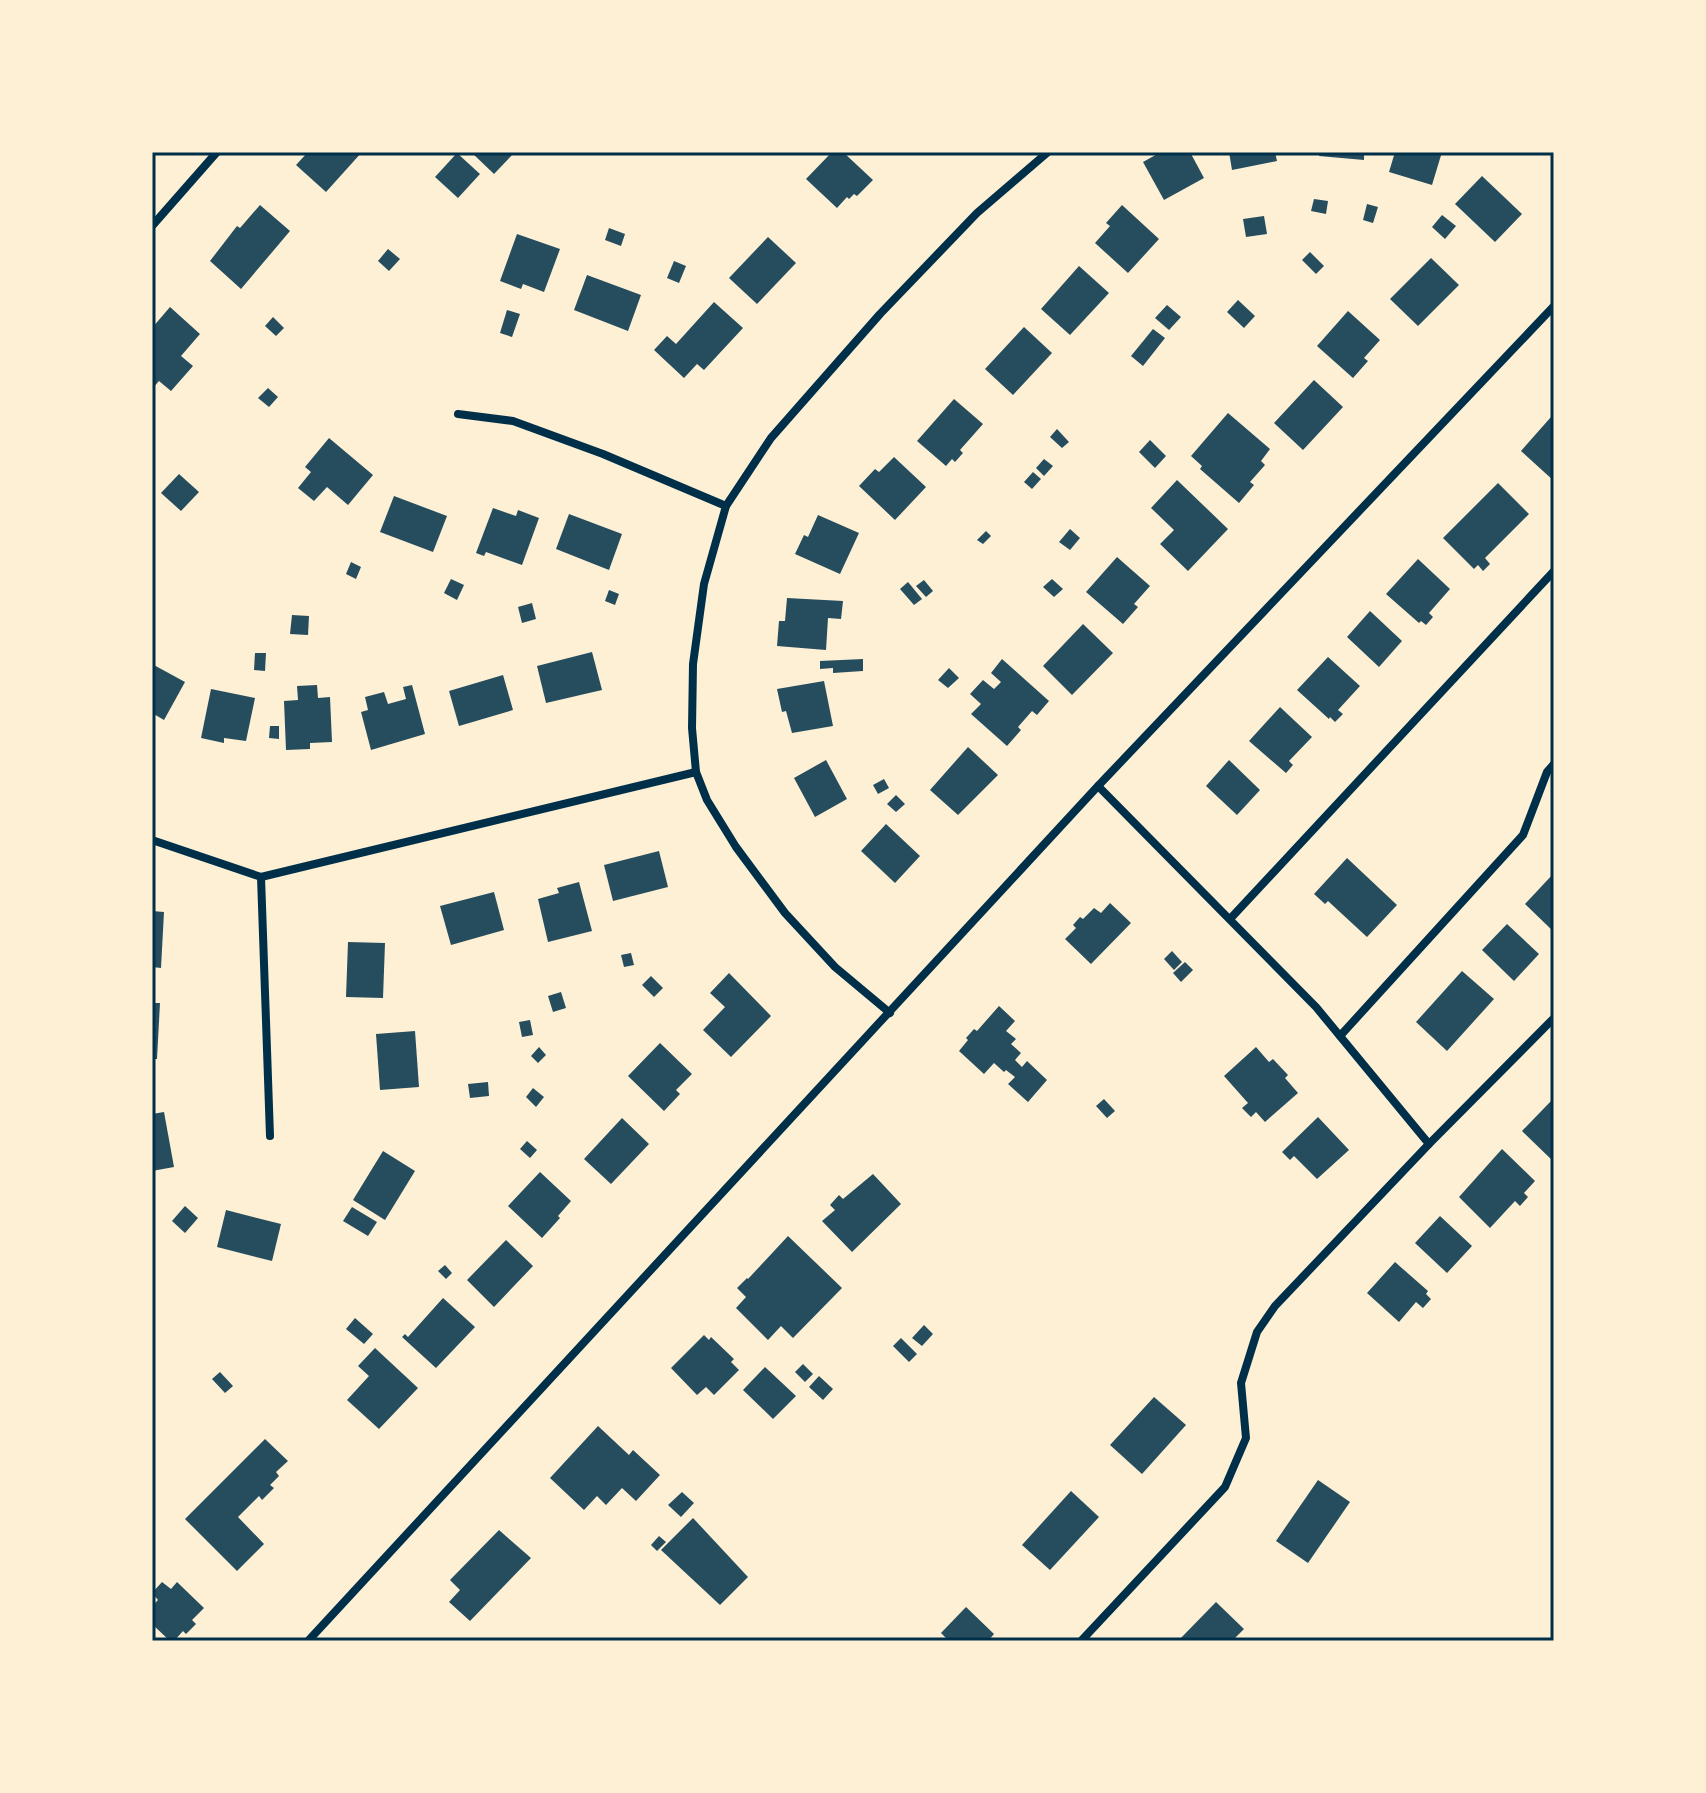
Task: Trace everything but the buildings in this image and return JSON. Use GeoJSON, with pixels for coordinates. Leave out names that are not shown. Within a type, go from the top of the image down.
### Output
{"type":"FeatureCollection","features":[{"type":"Feature","properties":{"kind":"street"},"geometry":{"type":"LineString","coordinates":[[152,226],[217,152]]}},
{"type":"Feature","properties":{"kind":"street"},"geometry":{"type":"LineString","coordinates":[[890,1013],[835,967],[785,913],[722,826],[696,772],[692,728],[693,664],[704,584],[726,506],[771,438],[880,314],[977,213],[1048,152]]}},
{"type":"Feature","properties":{"kind":"street"},"geometry":{"type":"LineString","coordinates":[[308,1641],[1098,786],[1554,306]]}},
{"type":"Feature","properties":{"kind":"street"},"geometry":{"type":"LineString","coordinates":[[458,414],[513,421],[603,454],[726,506]]}},
{"type":"Feature","properties":{"kind":"street"},"geometry":{"type":"LineString","coordinates":[[1230,919],[1554,571]]}},
{"type":"Feature","properties":{"kind":"street"},"geometry":{"type":"LineString","coordinates":[[1340,1036],[1523,835],[1547,772],[1554,764]]}},
{"type":"Feature","properties":{"kind":"street"},"geometry":{"type":"LineString","coordinates":[[152,840],[261,877],[696,772]]}},
{"type":"Feature","properties":{"kind":"street"},"geometry":{"type":"LineString","coordinates":[[1098,786],[1316,1007],[1429,1144]]}},
{"type":"Feature","properties":{"kind":"street"},"geometry":{"type":"LineString","coordinates":[[261,877],[270,1136]]}},
{"type":"Feature","properties":{"kind":"street"},"geometry":{"type":"LineString","coordinates":[[1081,1641],[1225,1487],[1246,1438],[1241,1383],[1257,1332],[1269,1315],[1429,1144],[1554,1018]]}}]}
